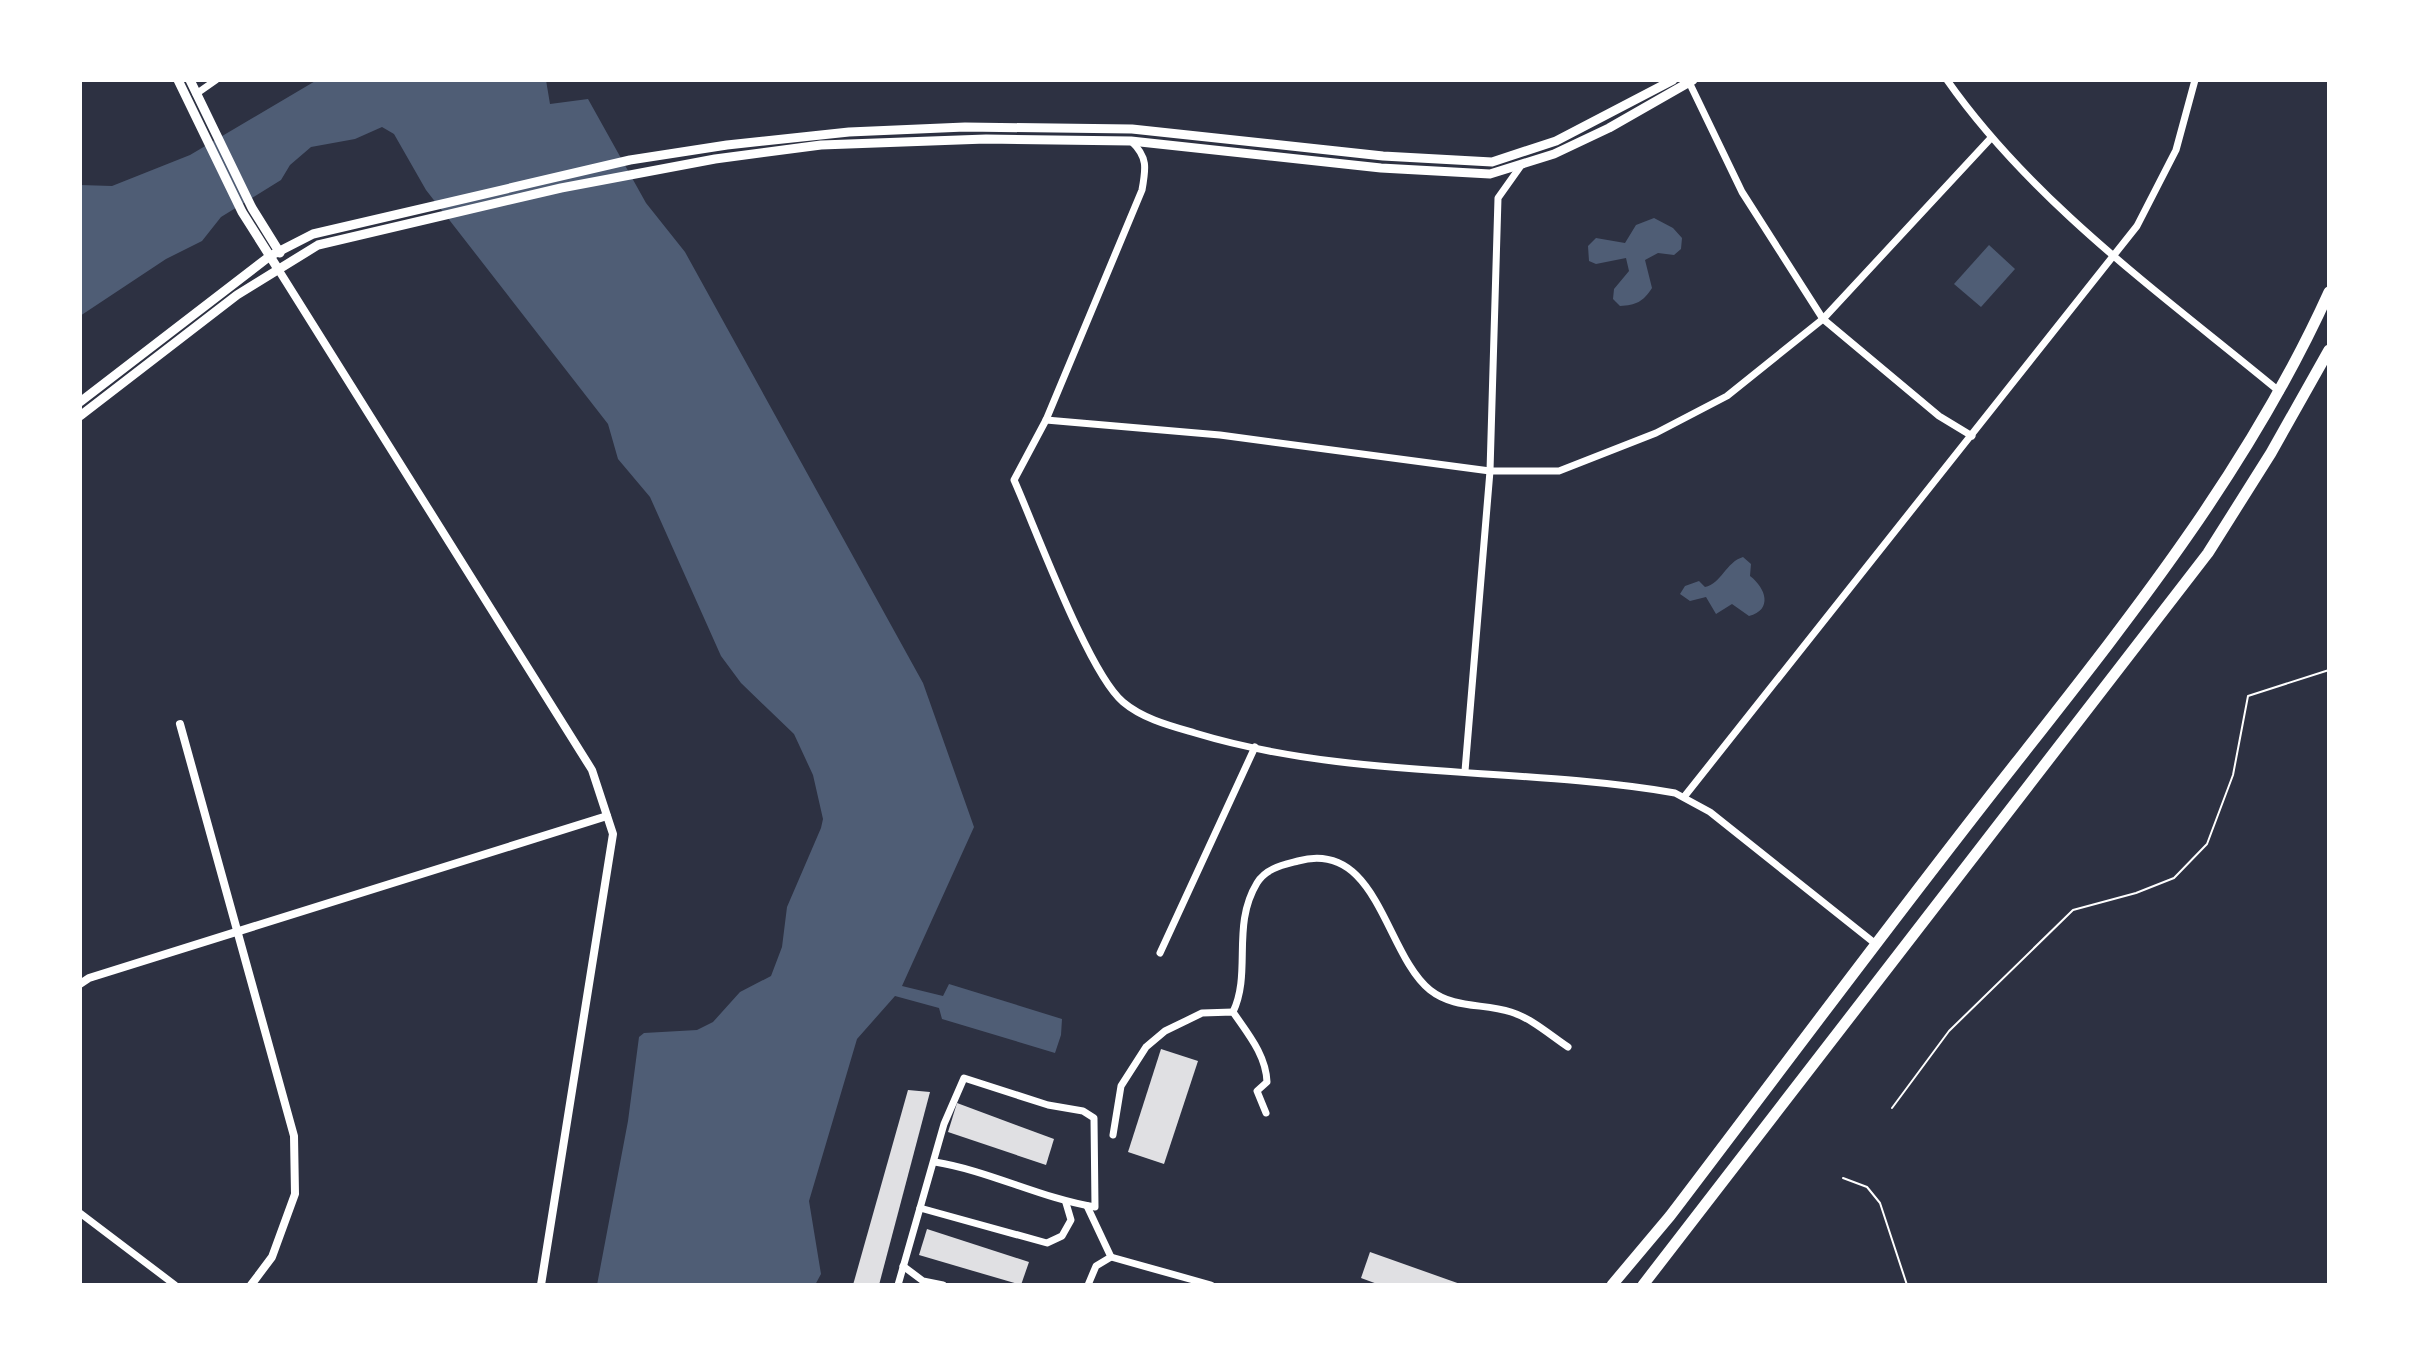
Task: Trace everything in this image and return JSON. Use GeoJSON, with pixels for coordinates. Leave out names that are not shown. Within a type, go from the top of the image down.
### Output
{"type":"FeatureCollection","features":[{"type":"Feature","properties":{"kind":"highway"},"geometry":{"type":"LineString","coordinates":[[1612,1285],[1670,1216],[2138,608],[2207,512],[2280,392],[2329,292]]}},
{"type":"Feature","properties":{"kind":"highway"},"geometry":{"type":"LineString","coordinates":[[1643,1285],[2208,553],[2271,453],[2329,350]]}},
{"type":"Feature","properties":{"kind":"main road"},"geometry":{"type":"LineString","coordinates":[[178,80],[198,111],[278,269]]}},
{"type":"Feature","properties":{"kind":"main road"},"geometry":{"type":"LineString","coordinates":[[190,80],[198,111]]}},
{"type":"Feature","properties":{"kind":"main road"},"geometry":{"type":"LineString","coordinates":[[80,402],[270,256],[313,234],[653,157],[727,145],[895,130],[1112,128],[1383,156],[1492,162],[1556,141],[1673,80]]}},
{"type":"Feature","properties":{"kind":"main road"},"geometry":{"type":"LineString","coordinates":[[80,416],[237,295],[318,245],[465,208],[657,170],[809,146],[896,141],[1131,141],[1442,173],[1490,174],[1520,167],[1609,128],[1691,81]]}},
{"type":"Feature","properties":{"kind":"main road"},"geometry":{"type":"LineString","coordinates":[[247,210],[280,250],[278,269]]}},
{"type":"Feature","properties":{"kind":"street"},"geometry":{"type":"LineString","coordinates":[[196,94],[216,80]]}},
{"type":"Feature","properties":{"kind":"street"},"geometry":{"type":"LineString","coordinates":[[1947,80],[1991,138],[2115,255],[2280,392]]}},
{"type":"Feature","properties":{"kind":"street"},"geometry":{"type":"LineString","coordinates":[[1684,797],[2115,255],[2149,206],[2176,150],[2195,80]]}},
{"type":"Feature","properties":{"kind":"street"},"geometry":{"type":"LineString","coordinates":[[1691,81],[1742,192],[1823,319],[1939,416],[1972,436]]}},
{"type":"Feature","properties":{"kind":"street"},"geometry":{"type":"LineString","coordinates":[[1046,420],[1251,438],[1490,471],[1559,471],[1656,433],[1727,396],[1823,319],[1991,138]]}},
{"type":"Feature","properties":{"kind":"street"},"geometry":{"type":"LineString","coordinates":[[1131,141],[1142,152],[1147,165],[1142,190],[1046,420],[1014,480],[1090,653],[1122,701],[1170,725],[1255,747],[1328,759],[1648,788],[1684,797],[1710,812],[1877,946]]}},
{"type":"Feature","properties":{"kind":"street"},"geometry":{"type":"LineString","coordinates":[[1465,771],[1490,471],[1498,198],[1520,167]]}},
{"type":"Feature","properties":{"kind":"street"},"geometry":{"type":"LineString","coordinates":[[278,269],[592,770],[613,834],[541,1285]]}},
{"type":"Feature","properties":{"kind":"street"},"geometry":{"type":"LineString","coordinates":[[180,724],[294,1136],[295,1194],[272,1257],[251,1285]]}},
{"type":"Feature","properties":{"kind":"street"},"geometry":{"type":"LineString","coordinates":[[1160,953],[1255,747]]}},
{"type":"Feature","properties":{"kind":"street"},"geometry":{"type":"LineString","coordinates":[[80,984],[89,978],[607,816]]}},
{"type":"Feature","properties":{"kind":"street"},"geometry":{"type":"LineString","coordinates":[[1233,1012],[1242,994],[1243,924],[1258,880],[1276,867],[1313,856],[1348,869],[1365,883],[1411,972],[1431,991],[1452,1003],[1509,1011],[1524,1017],[1568,1047]]}},
{"type":"Feature","properties":{"kind":"street"},"geometry":{"type":"LineString","coordinates":[[1233,1012],[1267,1067],[1267,1082],[1257,1091],[1266,1113]]}},
{"type":"Feature","properties":{"kind":"street"},"geometry":{"type":"LineString","coordinates":[[1113,1135],[1121,1086],[1146,1047],[1165,1031],[1202,1013],[1233,1012]]}},
{"type":"Feature","properties":{"kind":"street"},"geometry":{"type":"LineString","coordinates":[[898,1285],[944,1124],[964,1078],[1048,1105],[1083,1111],[1094,1118],[1091,1141],[1095,1207],[1066,1203],[1001,1179],[935,1162]]}},
{"type":"Feature","properties":{"kind":"street"},"geometry":{"type":"LineString","coordinates":[[920,1208],[1047,1243],[1062,1236],[1071,1220],[1066,1203]]}},
{"type":"Feature","properties":{"kind":"street"},"geometry":{"type":"LineString","coordinates":[[1087,1206],[1111,1257]]}},
{"type":"Feature","properties":{"kind":"street"},"geometry":{"type":"LineString","coordinates":[[80,1213],[175,1285]]}},
{"type":"Feature","properties":{"kind":"street"},"geometry":{"type":"LineString","coordinates":[[1088,1285],[1096,1266],[1111,1257],[1211,1285]]}},
{"type":"Feature","properties":{"kind":"street"},"geometry":{"type":"LineString","coordinates":[[903,1266],[922,1283],[943,1285]]}},
{"type":"Feature","properties":{"kind":"path"},"geometry":{"type":"LineString","coordinates":[[1892,1108],[1949,1031],[2073,910],[2174,878],[2207,844],[2233,775],[2248,696],[2329,670]]}},
{"type":"Feature","properties":{"kind":"path"},"geometry":{"type":"LineString","coordinates":[[1843,1178],[1867,1187],[1880,1203],[1907,1285]]}},
{"type":"Feature","properties":{"kind":"water"},"geometry":{"type":"Polygon","coordinates":[[[317,80],[546,80],[550,104],[588,99],[646,203],[685,252],[923,683],[974,827],[902,986],[943,996],[949,984],[1062,1019],[1055,1053],[942,1019],[939,1008],[895,996],[857,1039],[809,1201],[821,1274],[815,1285],[597,1285],[628,1121],[639,1037],[644,1033],[697,1030],[713,1022],[740,992],[771,976],[782,947],[787,907],[823,819],[813,775],[794,734],[741,683],[721,656],[650,497],[618,459],[608,424],[426,190],[394,134],[382,127],[355,139],[311,147],[290,165],[281,180],[221,217],[202,241],[166,259],[80,316],[80,185],[112,186],[190,155],[317,80]]]}},
{"type":"Feature","properties":{"kind":"water"},"geometry":{"type":"Polygon","coordinates":[[[1654,218],[1673,228],[1682,238],[1681,249],[1674,255],[1658,253],[1645,260],[1652,288],[1639,302],[1620,306],[1613,299],[1614,289],[1629,271],[1626,258],[1596,264],[1589,261],[1588,246],[1596,238],[1625,243],[1636,225],[1654,218]]]}},
{"type":"Feature","properties":{"kind":"water"},"geometry":{"type":"Polygon","coordinates":[[[1989,245],[2015,269],[1981,307],[1954,284],[1989,245]]]}},
{"type":"Feature","properties":{"kind":"water"},"geometry":{"type":"Polygon","coordinates":[[[1743,557],[1751,564],[1750,576],[1763,592],[1764,604],[1757,613],[1749,616],[1732,604],[1716,614],[1706,597],[1690,601],[1680,594],[1685,586],[1699,581],[1705,587],[1711,585],[1732,563],[1743,557]]]}},
{"type":"Feature","properties":{"kind":"building"},"geometry":{"type":"Polygon","coordinates":[[[1161,1049],[1198,1061],[1164,1164],[1128,1152],[1161,1049]]]}},
{"type":"Feature","properties":{"kind":"building"},"geometry":{"type":"Polygon","coordinates":[[[908,1090],[930,1092],[879,1285],[853,1285],[908,1090]]]}},
{"type":"Feature","properties":{"kind":"building"},"geometry":{"type":"Polygon","coordinates":[[[957,1103],[1054,1139],[1046,1165],[948,1132],[957,1103]]]}},
{"type":"Feature","properties":{"kind":"building"},"geometry":{"type":"Polygon","coordinates":[[[927,1229],[1029,1262],[1021,1285],[919,1255],[927,1229]]]}},
{"type":"Feature","properties":{"kind":"building"},"geometry":{"type":"Polygon","coordinates":[[[1370,1252],[1463,1285],[1380,1285],[1361,1278],[1370,1252]]]}}]}
